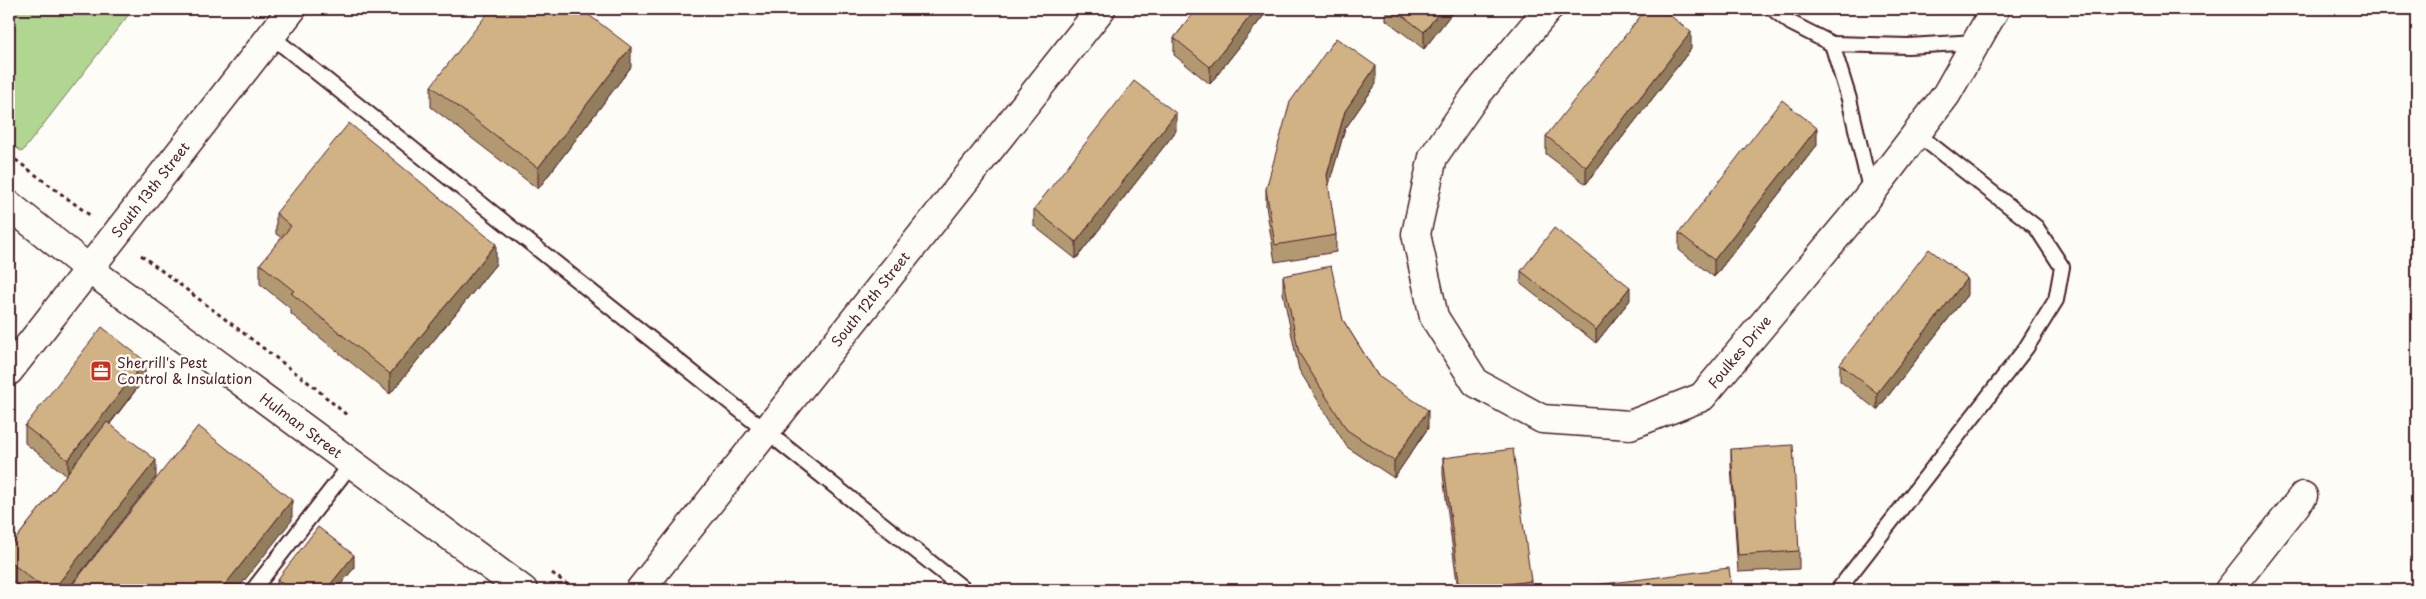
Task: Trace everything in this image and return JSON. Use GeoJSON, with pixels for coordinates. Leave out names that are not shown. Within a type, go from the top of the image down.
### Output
{"type":"FeatureCollection","features":[{"type":"Feature","properties":{"kind":"street","name":"South 13th Street"},"geometry":{"type":"LineString","coordinates":[[9,371],[292,9]]}},
{"type":"Feature","properties":{"kind":"street","name":"South 12th Street"},"geometry":{"type":"LineString","coordinates":[[640,590],[1101,9]]}},
{"type":"Feature","properties":{"kind":"street","name":"Foulkes Drive"},"geometry":{"type":"LineString","coordinates":[[1548,9],[1474,98],[1434,157],[1416,234],[1434,317],[1476,383],[1542,419],[1630,425],[1702,397],[1870,193],[1946,95],[1995,9]]}},
{"type":"Feature","properties":{"kind":"street","name":"Hulman Street"},"geometry":{"type":"LineString","coordinates":[[9,205],[89,269],[523,590]]}},
{"type":"Feature","properties":{"kind":"street"},"geometry":{"type":"LineString","coordinates":[[2229,590],[2303,496]]}},
{"type":"Feature","properties":{"kind":"lane"},"geometry":{"type":"LineString","coordinates":[[1773,9],[1791,23],[1832,44],[1908,46],[1976,42]]}},
{"type":"Feature","properties":{"kind":"lane"},"geometry":{"type":"LineString","coordinates":[[271,36],[965,590]]}},
{"type":"Feature","properties":{"kind":"lane"},"geometry":{"type":"LineString","coordinates":[[1832,44],[1849,99],[1870,193]]}},
{"type":"Feature","properties":{"kind":"lane"},"geometry":{"type":"LineString","coordinates":[[1838,590],[2026,348],[2056,300],[2062,267],[2036,227],[1916,133]]}},
{"type":"Feature","properties":{"kind":"lane"},"geometry":{"type":"LineString","coordinates":[[253,590],[352,463]]}},
{"type":"Feature","properties":{"kind":"path"},"geometry":{"type":"LineString","coordinates":[[9,155],[313,386],[351,419]]}},
{"type":"Feature","properties":{"kind":"path"},"geometry":{"type":"LineString","coordinates":[[547,570],[574,590]]}},
{"type":"Feature","properties":{"kind":"green space"},"geometry":{"type":"Polygon","coordinates":[[[9,9],[133,9],[22,152],[9,142],[9,9]]]}},
{"type":"Feature","properties":{"kind":"building"},"geometry":{"type":"Polygon","coordinates":[[[491,9],[581,9],[631,47],[538,168],[431,86],[491,9]]]}},
{"type":"Feature","properties":{"kind":"building"},"geometry":{"type":"Polygon","coordinates":[[[1197,9],[1256,9],[1210,67],[1174,38],[1197,9]]]}},
{"type":"Feature","properties":{"kind":"building"},"geometry":{"type":"Polygon","coordinates":[[[1394,9],[1442,9],[1424,32],[1394,9]]]}},
{"type":"Feature","properties":{"kind":"building"},"geometry":{"type":"Polygon","coordinates":[[[1646,9],[1662,9],[1691,32],[1586,167],[1546,136],[1646,9]]]}},
{"type":"Feature","properties":{"kind":"building"},"geometry":{"type":"Polygon","coordinates":[[[1336,38],[1376,66],[1345,111],[1327,175],[1336,235],[1275,245],[1266,189],[1290,102],[1336,38]]]}},
{"type":"Feature","properties":{"kind":"building"},"geometry":{"type":"Polygon","coordinates":[[[1134,81],[1176,113],[1076,242],[1034,209],[1134,81]]]}},
{"type":"Feature","properties":{"kind":"building"},"geometry":{"type":"Polygon","coordinates":[[[1782,100],[1817,128],[1714,260],[1679,233],[1782,100]]]}},
{"type":"Feature","properties":{"kind":"building"},"geometry":{"type":"Polygon","coordinates":[[[349,123],[496,244],[390,374],[291,293],[294,291],[260,264],[291,226],[276,213],[349,123]]]}},
{"type":"Feature","properties":{"kind":"building"},"geometry":{"type":"Polygon","coordinates":[[[1554,228],[1630,287],[1596,330],[1521,271],[1554,228]]]}},
{"type":"Feature","properties":{"kind":"building"},"geometry":{"type":"Polygon","coordinates":[[[1929,249],[1967,278],[1877,393],[1840,364],[1929,249]]]}},
{"type":"Feature","properties":{"kind":"building"},"geometry":{"type":"Polygon","coordinates":[[[1331,266],[1343,320],[1378,376],[1428,410],[1394,461],[1347,430],[1299,353],[1283,276],[1331,266]]]}},
{"type":"Feature","properties":{"kind":"building"},"geometry":{"type":"Polygon","coordinates":[[[102,327],[145,361],[68,460],[25,426],[102,327]]]}},
{"type":"Feature","properties":{"kind":"building"},"geometry":{"type":"Polygon","coordinates":[[[107,422],[156,460],[53,590],[46,590],[9,561],[9,548],[107,422]]]}},
{"type":"Feature","properties":{"kind":"building"},"geometry":{"type":"Polygon","coordinates":[[[198,426],[292,500],[221,590],[68,590],[198,426]]]}},
{"type":"Feature","properties":{"kind":"building"},"geometry":{"type":"Polygon","coordinates":[[[1793,445],[1799,551],[1738,555],[1731,449],[1793,445]]]}},
{"type":"Feature","properties":{"kind":"building"},"geometry":{"type":"Polygon","coordinates":[[[1513,449],[1531,581],[1460,590],[1443,458],[1513,449]]]}},
{"type":"Feature","properties":{"kind":"building"},"geometry":{"type":"Polygon","coordinates":[[[318,527],[354,555],[326,590],[291,590],[277,580],[318,527]]]}},
{"type":"Feature","properties":{"kind":"building"},"geometry":{"type":"Polygon","coordinates":[[[1729,568],[1732,590],[1557,590],[1729,568]]]}},
{"type":"Feature","properties":{"kind":"place","name":"Sherrill's Pest Control & Insulation"},"geometry":{"type":"Point","coordinates":[101,371]}}]}
